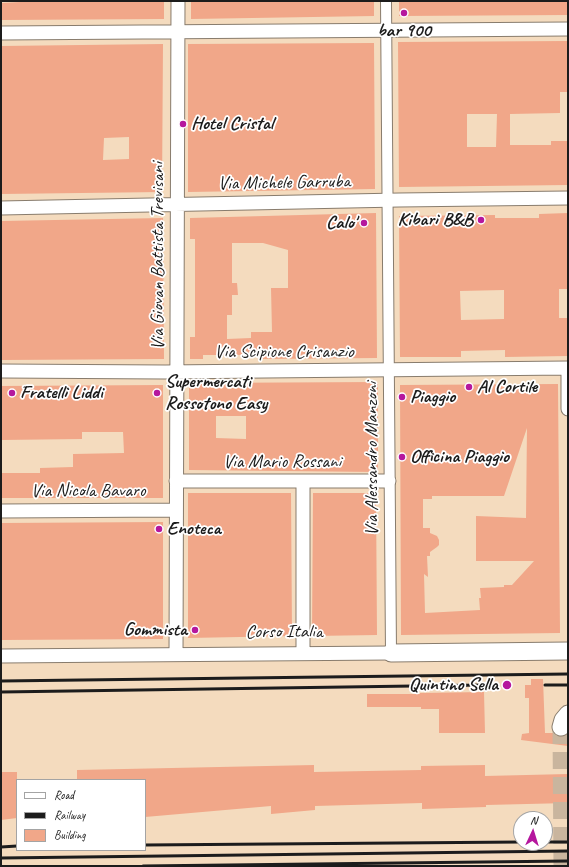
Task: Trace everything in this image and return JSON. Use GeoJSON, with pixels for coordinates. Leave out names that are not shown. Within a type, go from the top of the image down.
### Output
{"type":"FeatureCollection","features":[{"type":"Feature","properties":{"kind":"street","name":"Via Giovan Battista Trevisani"},"geometry":{"type":"LineString","coordinates":[[176,654],[176,204],[178,1]]}},
{"type":"Feature","properties":{"kind":"street","name":"Via Alessandro Manzoni"},"geometry":{"type":"LineString","coordinates":[[386,1],[391,653]]}},
{"type":"Feature","properties":{"kind":"street"},"geometry":{"type":"LineString","coordinates":[[1,33],[568,29]]}},
{"type":"Feature","properties":{"kind":"street","name":"Via Michele Garruba"},"geometry":{"type":"LineString","coordinates":[[1,208],[568,198]]}},
{"type":"Feature","properties":{"kind":"street"},"geometry":{"type":"LineString","coordinates":[[568,368],[568,409]]}},
{"type":"Feature","properties":{"kind":"street","name":"Via Scipione Crisanzio"},"geometry":{"type":"LineString","coordinates":[[1,371],[568,368]]}},
{"type":"Feature","properties":{"kind":"street","name":"Via Mario Rossani"},"geometry":{"type":"LineString","coordinates":[[176,481],[389,481]]}},
{"type":"Feature","properties":{"kind":"street"},"geometry":{"type":"LineString","coordinates":[[303,481],[303,653]]}},
{"type":"Feature","properties":{"kind":"street","name":"Via Nicola Bavaro"},"geometry":{"type":"LineString","coordinates":[[1,511],[176,510]]}},
{"type":"Feature","properties":{"kind":"street","name":"Corso Italia"},"geometry":{"type":"LineString","coordinates":[[1,656],[568,651]]}},
{"type":"Feature","properties":{"kind":"building"},"geometry":{"type":"Polygon","coordinates":[[[20,1],[164,1],[164,19],[1,20],[1,3],[20,1]]]}},
{"type":"Feature","properties":{"kind":"building"},"geometry":{"type":"Polygon","coordinates":[[[191,1],[374,1],[374,16],[191,19],[191,1]]]}},
{"type":"Feature","properties":{"kind":"building"},"geometry":{"type":"Polygon","coordinates":[[[399,1],[568,1],[568,15],[399,16],[399,1]]]}},
{"type":"Feature","properties":{"kind":"building"},"geometry":{"type":"Polygon","coordinates":[[[568,41],[568,92],[560,92],[560,113],[510,114],[510,145],[551,145],[551,141],[568,141],[568,185],[399,187],[398,42],[568,41]],[[467,114],[467,147],[496,147],[497,114],[467,114]]]}},
{"type":"Feature","properties":{"kind":"building"},"geometry":{"type":"Polygon","coordinates":[[[374,43],[375,189],[188,192],[188,44],[374,43]]]}},
{"type":"Feature","properties":{"kind":"building"},"geometry":{"type":"Polygon","coordinates":[[[163,44],[162,192],[1,194],[1,46],[163,44]],[[129,137],[104,138],[103,160],[129,159],[129,137]]]}},
{"type":"Feature","properties":{"kind":"building"},"geometry":{"type":"Polygon","coordinates":[[[376,213],[377,358],[260,359],[260,355],[203,355],[203,359],[190,359],[190,337],[195,337],[195,239],[190,239],[190,218],[376,213]],[[232,243],[232,283],[237,283],[238,295],[232,295],[232,315],[227,315],[227,339],[251,338],[251,332],[272,332],[271,288],[288,288],[288,250],[263,243],[232,243]]]}},
{"type":"Feature","properties":{"kind":"building"},"geometry":{"type":"Polygon","coordinates":[[[568,213],[568,289],[559,289],[559,318],[568,318],[568,356],[505,357],[505,350],[461,351],[461,357],[400,357],[399,216],[495,215],[495,218],[539,218],[539,214],[568,213]],[[504,290],[460,291],[461,320],[504,319],[504,290]]]}},
{"type":"Feature","properties":{"kind":"building"},"geometry":{"type":"Polygon","coordinates":[[[163,218],[164,359],[1,360],[1,221],[163,218]]]}},
{"type":"Feature","properties":{"kind":"building"},"geometry":{"type":"Polygon","coordinates":[[[378,382],[378,472],[189,470],[189,383],[378,382]],[[216,416],[216,438],[246,439],[246,416],[216,416]]]}},
{"type":"Feature","properties":{"kind":"building"},"geometry":{"type":"Polygon","coordinates":[[[558,384],[560,633],[401,635],[400,385],[558,384]],[[527,428],[504,496],[432,496],[432,499],[423,499],[423,528],[430,528],[430,533],[437,536],[439,540],[439,545],[430,552],[430,556],[427,556],[428,577],[424,574],[425,613],[480,610],[480,588],[504,587],[504,585],[512,585],[534,561],[476,561],[476,516],[526,518],[527,428]]]}},
{"type":"Feature","properties":{"kind":"building"},"geometry":{"type":"Polygon","coordinates":[[[163,385],[163,498],[1,498],[1,473],[40,473],[40,468],[73,467],[73,454],[124,453],[123,432],[82,432],[82,439],[1,440],[1,386],[163,385]]]}},
{"type":"Feature","properties":{"kind":"building"},"geometry":{"type":"Polygon","coordinates":[[[188,493],[291,493],[292,636],[188,638],[188,493]]]}},
{"type":"Feature","properties":{"kind":"building"},"geometry":{"type":"Polygon","coordinates":[[[313,493],[376,493],[377,635],[312,636],[313,493]]]}},
{"type":"Feature","properties":{"kind":"building"},"geometry":{"type":"Polygon","coordinates":[[[163,522],[163,639],[1,640],[1,523],[163,522]]]}},
{"type":"Feature","properties":{"kind":"building"},"geometry":{"type":"Polygon","coordinates":[[[531,679],[543,679],[545,733],[553,733],[559,737],[564,737],[568,734],[568,746],[521,740],[522,734],[529,733],[529,698],[525,698],[525,685],[531,685],[531,679]]]}},
{"type":"Feature","properties":{"kind":"building"},"geometry":{"type":"Polygon","coordinates":[[[484,692],[485,733],[439,733],[439,709],[421,709],[421,707],[367,707],[367,694],[484,692]]]}},
{"type":"Feature","properties":{"kind":"building"},"geometry":{"type":"Polygon","coordinates":[[[314,765],[314,772],[421,770],[421,766],[485,765],[485,776],[568,774],[568,803],[486,805],[486,807],[422,809],[422,803],[315,806],[315,810],[271,814],[271,806],[146,817],[146,779],[77,779],[77,770],[314,765]]]}},
{"type":"Feature","properties":{"kind":"building"},"geometry":{"type":"Polygon","coordinates":[[[1,772],[17,772],[16,818],[1,820],[1,772]]]}},
{"type":"Feature","properties":{"kind":"tunnel"},"geometry":{"type":"LineString","coordinates":[[561,727],[562,866]]}},
{"type":"Feature","properties":{"kind":"railway"},"geometry":{"type":"LineString","coordinates":[[1,681],[568,674]]}},
{"type":"Feature","properties":{"kind":"railway"},"geometry":{"type":"LineString","coordinates":[[1,692],[482,685]]}},
{"type":"Feature","properties":{"kind":"railway"},"geometry":{"type":"LineString","coordinates":[[545,685],[568,685]]}},
{"type":"Feature","properties":{"kind":"railway"},"geometry":{"type":"LineString","coordinates":[[146,845],[513,842]]}},
{"type":"Feature","properties":{"kind":"railway"},"geometry":{"type":"LineString","coordinates":[[553,842],[568,842]]}},
{"type":"Feature","properties":{"kind":"railway"},"geometry":{"type":"LineString","coordinates":[[1,847],[16,846]]}},
{"type":"Feature","properties":{"kind":"railway"},"geometry":{"type":"LineString","coordinates":[[1,858],[568,851]]}},
{"type":"Feature","properties":{"kind":"railway"},"geometry":{"type":"LineString","coordinates":[[143,866],[568,861]]}},
{"type":"Feature","properties":{"kind":"place","name":"bar 900"},"geometry":{"type":"Point","coordinates":[404,13]}},
{"type":"Feature","properties":{"kind":"place","name":"Hotel Cristal"},"geometry":{"type":"Point","coordinates":[183,124]}},
{"type":"Feature","properties":{"kind":"place","name":"Kibari B&B"},"geometry":{"type":"Point","coordinates":[481,220]}},
{"type":"Feature","properties":{"kind":"place","name":"Calo'"},"geometry":{"type":"Point","coordinates":[364,223]}},
{"type":"Feature","properties":{"kind":"place","name":"Al Cortile"},"geometry":{"type":"Point","coordinates":[469,387]}},
{"type":"Feature","properties":{"kind":"place","name":"Fratelli Liddi"},"geometry":{"type":"Point","coordinates":[12,393]}},
{"type":"Feature","properties":{"kind":"place","name":"Supermercati Rossotono Easy"},"geometry":{"type":"Point","coordinates":[157,393]}},
{"type":"Feature","properties":{"kind":"place","name":"Piaggio"},"geometry":{"type":"Point","coordinates":[402,397]}},
{"type":"Feature","properties":{"kind":"place","name":"Officina Piaggio"},"geometry":{"type":"Point","coordinates":[402,457]}},
{"type":"Feature","properties":{"kind":"place","name":"Enoteca"},"geometry":{"type":"Point","coordinates":[159,529]}},
{"type":"Feature","properties":{"kind":"place","name":"Gommista"},"geometry":{"type":"Point","coordinates":[195,630]}},
{"type":"Feature","properties":{"kind":"place","name":"Quintino Sella"},"geometry":{"type":"Point","coordinates":[507,685]}}]}
